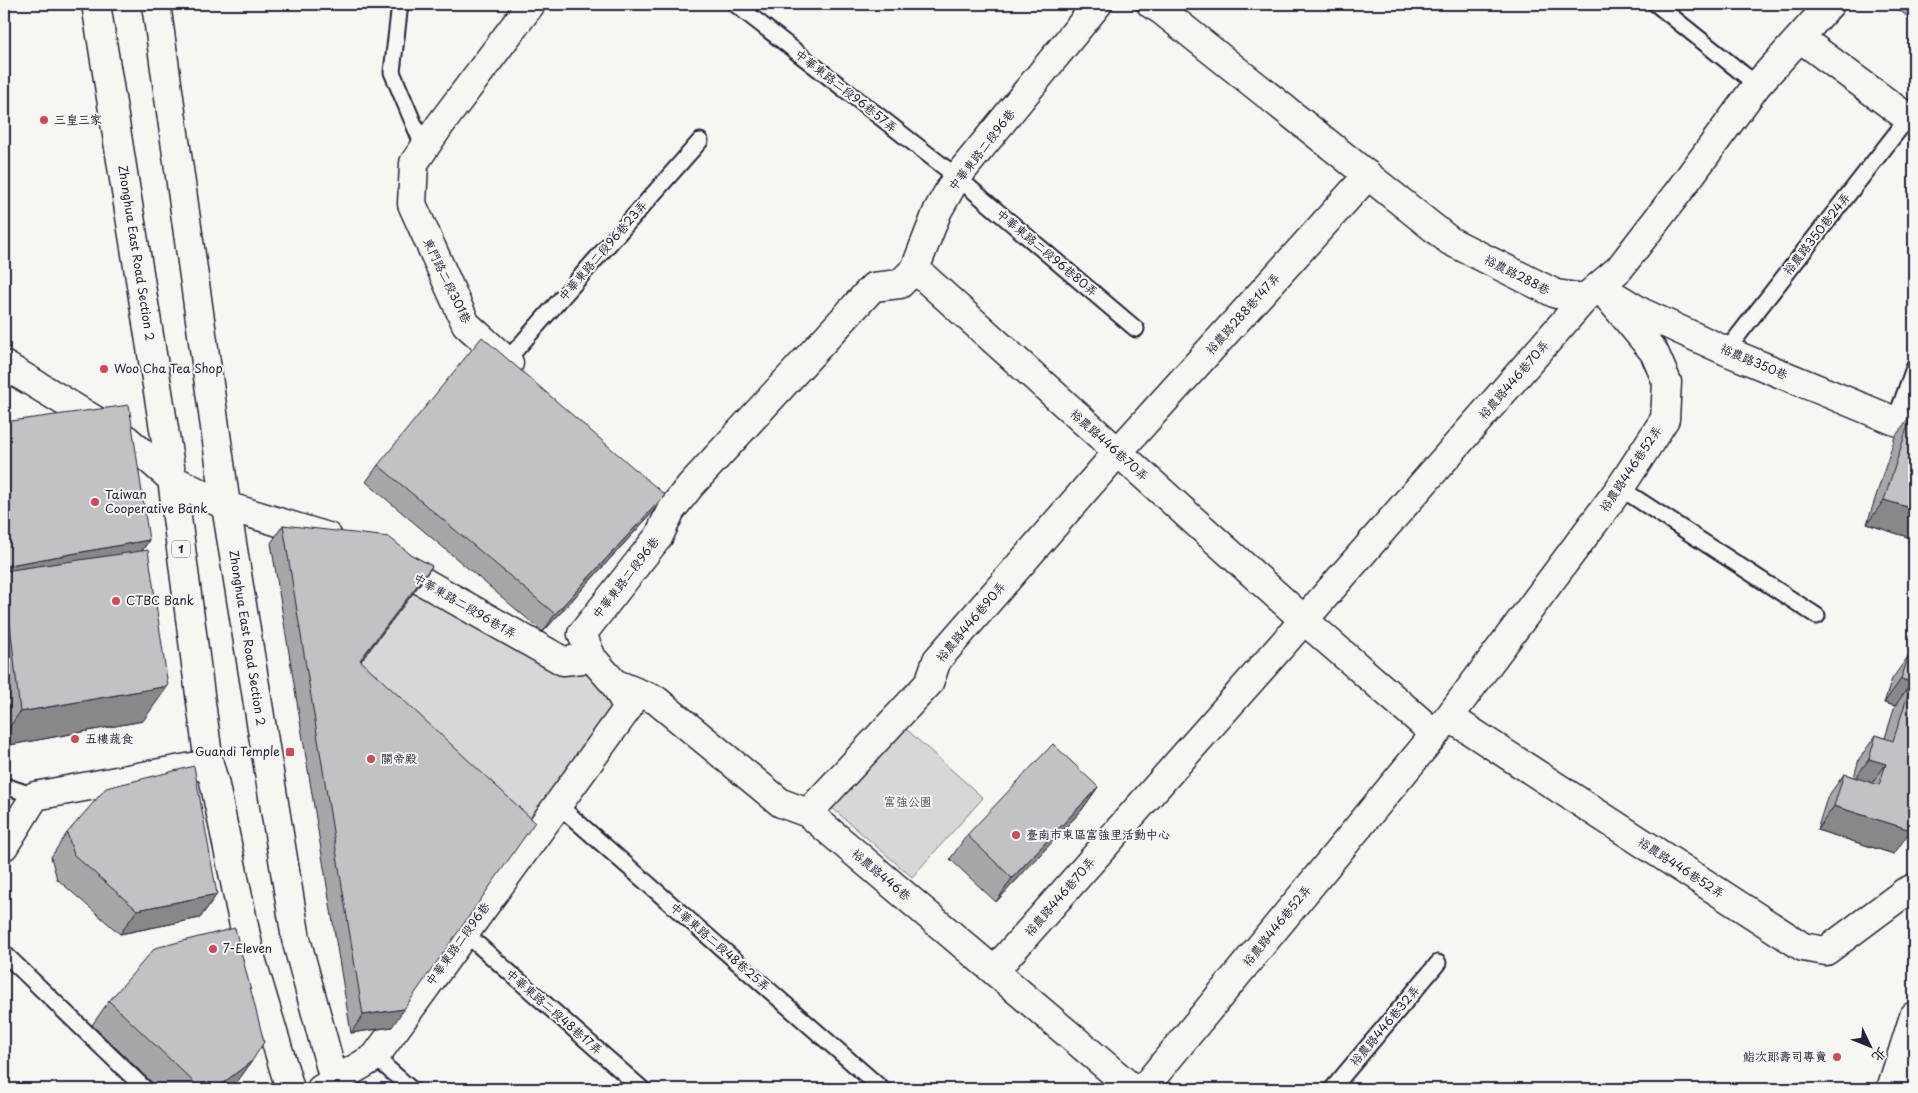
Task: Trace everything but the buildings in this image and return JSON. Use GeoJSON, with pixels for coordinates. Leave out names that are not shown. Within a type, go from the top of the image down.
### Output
{"type":"FeatureCollection","features":[{"type":"Feature","properties":{"kind":"street","name":"Zhonghua East Road Section 2"},"geometry":{"type":"LineString","coordinates":[[96,4],[172,479],[209,764],[250,956],[290,1089]]}},
{"type":"Feature","properties":{"kind":"street","name":"Zhonghua East Road Section 2"},"geometry":{"type":"LineString","coordinates":[[156,4],[226,506],[296,939],[331,1086]]}},
{"type":"Feature","properties":{"kind":"street","name":"東門路二段301巷"},"geometry":{"type":"LineString","coordinates":[[528,380],[466,324],[412,204],[414,163],[532,4]]}},
{"type":"Feature","properties":{"kind":"street","name":"中華東路二段96巷"},"geometry":{"type":"LineString","coordinates":[[331,1086],[375,1058],[628,708],[614,683],[592,658],[582,634],[660,536],[671,510],[691,485],[873,287],[900,284],[915,269],[938,210],[957,177],[1098,4]]}},
{"type":"Feature","properties":{"kind":"street","name":"裕農路288巷"},"geometry":{"type":"LineString","coordinates":[[1151,4],[1161,10],[1450,241],[1556,294],[1592,292]]}},
{"type":"Feature","properties":{"kind":"street"},"geometry":{"type":"LineString","coordinates":[[1592,292],[1625,262],[1680,191],[1757,85],[1830,4]]}},
{"type":"Feature","properties":{"kind":"street"},"geometry":{"type":"LineString","coordinates":[[1800,38],[1911,119]]}},
{"type":"Feature","properties":{"kind":"street","name":"裕農路288巷147弄"},"geometry":{"type":"LineString","coordinates":[[1118,453],[1368,175]]}},
{"type":"Feature","properties":{"kind":"street","name":"裕農路446巷70弄"},"geometry":{"type":"LineString","coordinates":[[915,269],[1304,620],[1442,726]]}},
{"type":"Feature","properties":{"kind":"street","name":"裕農路350巷"},"geometry":{"type":"LineString","coordinates":[[1592,292],[1726,351],[1905,424]]}},
{"type":"Feature","properties":{"kind":"street","name":"裕農路446巷52弄"},"geometry":{"type":"LineString","coordinates":[[1143,1089],[1442,726],[1620,488],[1665,419],[1668,382],[1654,352],[1592,292]]}},
{"type":"Feature","properties":{"kind":"street","name":"裕農路446巷70弄"},"geometry":{"type":"LineString","coordinates":[[994,971],[1592,292]]}},
{"type":"Feature","properties":{"kind":"street","name":"中華東路二段96巷1弄"},"geometry":{"type":"LineString","coordinates":[[4,365],[126,439],[172,479],[226,506],[378,552],[399,568],[563,660],[592,658]]}},
{"type":"Feature","properties":{"kind":"street","name":"裕農路446巷90弄"},"geometry":{"type":"LineString","coordinates":[[808,813],[929,683],[937,660],[1118,453]]}},
{"type":"Feature","properties":{"kind":"street"},"geometry":{"type":"LineString","coordinates":[[649,491],[671,510]]}},
{"type":"Feature","properties":{"kind":"street","name":"裕農路446巷"},"geometry":{"type":"LineString","coordinates":[[614,683],[656,700],[780,803],[808,813],[1133,1089]]}},
{"type":"Feature","properties":{"kind":"street","name":"裕農路446巷52弄"},"geometry":{"type":"LineString","coordinates":[[1442,726],[1803,947],[1826,951],[1905,892],[1914,888]]}},
{"type":"Feature","properties":{"kind":"street"},"geometry":{"type":"LineString","coordinates":[[4,846],[35,796],[209,764]]}},
{"type":"Feature","properties":{"kind":"street"},"geometry":{"type":"LineString","coordinates":[[1891,1089],[1914,1016]]}},
{"type":"Feature","properties":{"kind":"lane"},"geometry":{"type":"LineString","coordinates":[[400,4],[392,72],[424,148]]}},
{"type":"Feature","properties":{"kind":"lane","name":"中華東路二段96巷57弄"},"geometry":{"type":"LineString","coordinates":[[735,4],[957,177]]}},
{"type":"Feature","properties":{"kind":"lane"},"geometry":{"type":"LineString","coordinates":[[1656,4],[1757,85]]}},
{"type":"Feature","properties":{"kind":"lane","name":"裕農路350巷24弄"},"geometry":{"type":"LineString","coordinates":[[1726,351],[1911,119]]}},
{"type":"Feature","properties":{"kind":"lane","name":"中華東路二段96巷23弄"},"geometry":{"type":"LineString","coordinates":[[506,361],[700,141]]}},
{"type":"Feature","properties":{"kind":"lane","name":"中華東路二段96巷80弄"},"geometry":{"type":"LineString","coordinates":[[957,177],[1136,329]]}},
{"type":"Feature","properties":{"kind":"lane"},"geometry":{"type":"LineString","coordinates":[[1905,424],[1914,368]]}},
{"type":"Feature","properties":{"kind":"lane"},"geometry":{"type":"LineString","coordinates":[[1620,488],[1817,616]]}},
{"type":"Feature","properties":{"kind":"lane"},"geometry":{"type":"LineString","coordinates":[[4,788],[6,786],[35,796]]}},
{"type":"Feature","properties":{"kind":"lane","name":"中華東路二段48巷25弄"},"geometry":{"type":"LineString","coordinates":[[558,805],[882,1089]]}},
{"type":"Feature","properties":{"kind":"lane","name":"中華東路二段48巷17弄"},"geometry":{"type":"LineString","coordinates":[[466,934],[642,1089]]}},
{"type":"Feature","properties":{"kind":"lane"},"geometry":{"type":"LineString","coordinates":[[4,954],[146,1089]]}},
{"type":"Feature","properties":{"kind":"lane","name":"裕農路446巷32弄"},"geometry":{"type":"LineString","coordinates":[[1332,1089],[1438,963]]}},
{"type":"Feature","properties":{"kind":"lane"},"geometry":{"type":"LineString","coordinates":[[375,1058],[411,1089]]}},
{"type":"Feature","properties":{"kind":"green space"},"geometry":{"type":"Polygon","coordinates":[[[420,584],[591,661],[622,706],[522,839],[348,678],[420,584]]]}},
{"type":"Feature","properties":{"kind":"green space","name":"富強公園"},"geometry":{"type":"Polygon","coordinates":[[[906,729],[983,798],[912,877],[831,807],[906,729]]]}},
{"type":"Feature","properties":{"kind":"place","name":"三皇三家"},"geometry":{"type":"Point","coordinates":[44,120]}},
{"type":"Feature","properties":{"kind":"place","name":"Woo Cha Tea Shop"},"geometry":{"type":"Point","coordinates":[104,369]}},
{"type":"Feature","properties":{"kind":"place","name":"Taiwan Cooperative Bank"},"geometry":{"type":"Point","coordinates":[95,502]}},
{"type":"Feature","properties":{"kind":"place","name":"CTBC Bank"},"geometry":{"type":"Point","coordinates":[116,601]}},
{"type":"Feature","properties":{"kind":"place","name":"五樓蔬食"},"geometry":{"type":"Point","coordinates":[75,739]}},
{"type":"Feature","properties":{"kind":"place","name":"Guandi Temple"},"geometry":{"type":"Point","coordinates":[290,752]}},
{"type":"Feature","properties":{"kind":"place","name":"關帝殿"},"geometry":{"type":"Point","coordinates":[371,759]}},
{"type":"Feature","properties":{"kind":"place","name":"臺南市東區富強里活動中心"},"geometry":{"type":"Point","coordinates":[1016,835]}},
{"type":"Feature","properties":{"kind":"place","name":"7-Eleven"},"geometry":{"type":"Point","coordinates":[213,949]}},
{"type":"Feature","properties":{"kind":"place","name":"鮨次郎壽司專賣"},"geometry":{"type":"Point","coordinates":[1837,1057]}}]}
